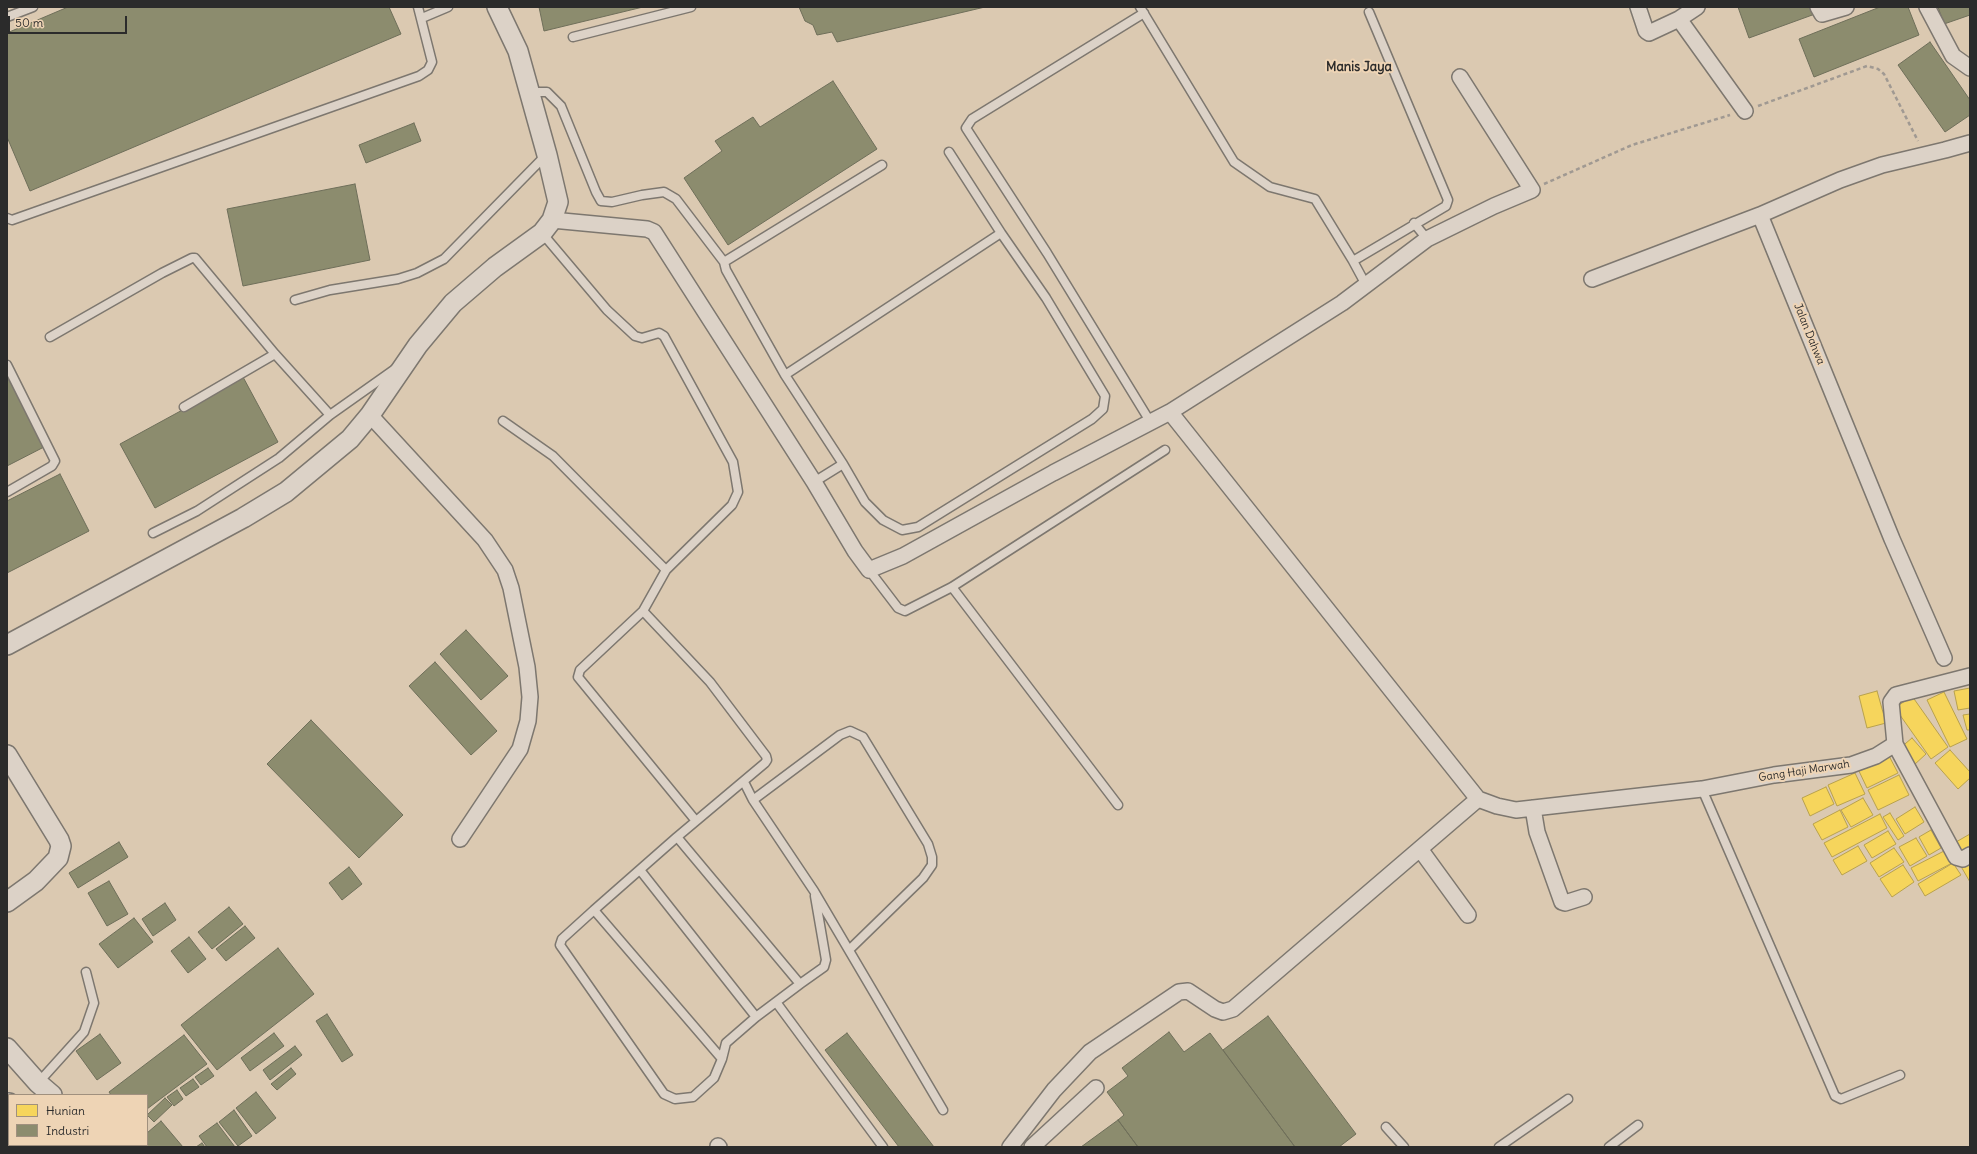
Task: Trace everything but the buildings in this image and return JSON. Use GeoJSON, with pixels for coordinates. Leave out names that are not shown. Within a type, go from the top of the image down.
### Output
{"type":"FeatureCollection","features":[{"type":"Feature","properties":{"kind":"street"},"geometry":{"type":"LineString","coordinates":[[7,645],[243,518],[286,492],[338,450],[370,415],[406,361],[453,303],[495,267],[547,226],[558,202],[547,155],[518,51],[497,7]]}},
{"type":"Feature","properties":{"kind":"street"},"geometry":{"type":"LineString","coordinates":[[1638,7],[1646,31],[1649,33],[1652,33],[1679,19],[1696,7]]}},
{"type":"Feature","properties":{"kind":"street"},"geometry":{"type":"LineString","coordinates":[[1818,7],[1822,14],[1846,7]]}},
{"type":"Feature","properties":{"kind":"street"},"geometry":{"type":"LineString","coordinates":[[1927,7],[1953,56],[1970,68]]}},
{"type":"Feature","properties":{"kind":"street"},"geometry":{"type":"LineString","coordinates":[[1679,19],[1745,111]]}},
{"type":"Feature","properties":{"kind":"street"},"geometry":{"type":"LineString","coordinates":[[547,226],[647,230],[654,232],[814,482],[855,551],[869,570],[902,556],[1053,473],[1151,423],[1342,303],[1427,239],[1494,206],[1532,190],[1460,77]]}},
{"type":"Feature","properties":{"kind":"street"},"geometry":{"type":"LineString","coordinates":[[1592,279],[1760,214],[1840,180],[1882,165],[1945,150],[1970,142]]}},
{"type":"Feature","properties":{"kind":"street","name":"Jalan Dahwa"},"geometry":{"type":"LineString","coordinates":[[1760,214],[1892,539],[1944,658]]}},
{"type":"Feature","properties":{"kind":"street"},"geometry":{"type":"LineString","coordinates":[[1010,1147],[1054,1090],[1090,1052],[1179,992],[1188,991],[1215,1009],[1223,1012],[1233,1009],[1478,799],[1170,412]]}},
{"type":"Feature","properties":{"kind":"street"},"geometry":{"type":"LineString","coordinates":[[370,415],[496,555],[505,570],[514,602],[527,667],[530,697],[528,722],[520,748],[460,838]]}},
{"type":"Feature","properties":{"kind":"street"},"geometry":{"type":"LineString","coordinates":[[1970,676],[1896,695],[1891,702],[1895,744],[1956,857],[1963,859],[1970,855]]}},
{"type":"Feature","properties":{"kind":"street","name":"Gang Haji Marwah"},"geometry":{"type":"LineString","coordinates":[[1478,799],[1497,806],[1516,810],[1702,789],[1774,775],[1851,765],[1876,756],[1895,744]]}},
{"type":"Feature","properties":{"kind":"street"},"geometry":{"type":"LineString","coordinates":[[7,902],[36,881],[58,858],[61,846],[60,840],[48,821],[9,765]]}},
{"type":"Feature","properties":{"kind":"street"},"geometry":{"type":"LineString","coordinates":[[1532,808],[1537,832],[1562,902],[1565,903],[1584,897]]}},
{"type":"Feature","properties":{"kind":"street"},"geometry":{"type":"LineString","coordinates":[[1420,849],[1468,915]]}},
{"type":"Feature","properties":{"kind":"street"},"geometry":{"type":"LineString","coordinates":[[7,1048],[46,1092]]}},
{"type":"Feature","properties":{"kind":"street"},"geometry":{"type":"LineString","coordinates":[[1032,1147],[1096,1088]]}},
{"type":"Feature","properties":{"kind":"lane"},"geometry":{"type":"LineString","coordinates":[[7,17],[33,7]]}},
{"type":"Feature","properties":{"kind":"lane"},"geometry":{"type":"LineString","coordinates":[[7,218],[12,220],[419,76],[428,70],[432,62],[418,7]]}},
{"type":"Feature","properties":{"kind":"lane"},"geometry":{"type":"LineString","coordinates":[[422,18],[448,7]]}},
{"type":"Feature","properties":{"kind":"lane"},"geometry":{"type":"LineString","coordinates":[[573,37],[691,7]]}},
{"type":"Feature","properties":{"kind":"lane"},"geometry":{"type":"LineString","coordinates":[[1151,423],[1047,253],[966,128],[972,119],[1142,10],[1234,162],[1270,187],[1315,199],[1366,285]]}},
{"type":"Feature","properties":{"kind":"lane"},"geometry":{"type":"LineString","coordinates":[[1353,261],[1414,223],[1446,206],[1447,196],[1369,12]]}},
{"type":"Feature","properties":{"kind":"lane"},"geometry":{"type":"LineString","coordinates":[[530,92],[547,92],[561,106],[601,201],[612,202],[642,195],[664,192],[676,198],[724,262],[726,270],[785,375],[844,464],[865,502],[883,520],[902,530],[918,527],[1092,419],[1103,409],[1105,396],[1046,298],[1001,233],[949,152]]}},
{"type":"Feature","properties":{"kind":"lane"},"geometry":{"type":"LineString","coordinates":[[295,300],[330,290],[398,279],[417,273],[444,259],[547,155]]}},
{"type":"Feature","properties":{"kind":"lane"},"geometry":{"type":"LineString","coordinates":[[724,262],[882,166]]}},
{"type":"Feature","properties":{"kind":"lane"},"geometry":{"type":"LineString","coordinates":[[1414,223],[1427,239]]}},
{"type":"Feature","properties":{"kind":"lane"},"geometry":{"type":"LineString","coordinates":[[547,226],[607,310],[635,336],[642,338],[659,333],[664,336],[733,462],[738,492],[732,505],[666,570],[643,611],[580,670],[578,677],[696,821]]}},
{"type":"Feature","properties":{"kind":"lane"},"geometry":{"type":"LineString","coordinates":[[785,375],[1001,233]]}},
{"type":"Feature","properties":{"kind":"lane"},"geometry":{"type":"LineString","coordinates":[[50,337],[162,272],[195,258],[275,354],[330,415]]}},
{"type":"Feature","properties":{"kind":"lane"},"geometry":{"type":"LineString","coordinates":[[184,406],[275,354]]}},
{"type":"Feature","properties":{"kind":"lane"},"geometry":{"type":"LineString","coordinates":[[153,533],[197,511],[279,458],[330,415],[406,361]]}},
{"type":"Feature","properties":{"kind":"lane"},"geometry":{"type":"LineString","coordinates":[[7,365],[55,461],[52,466],[7,492]]}},
{"type":"Feature","properties":{"kind":"lane"},"geometry":{"type":"LineString","coordinates":[[503,421],[553,456],[666,570]]}},
{"type":"Feature","properties":{"kind":"lane"},"geometry":{"type":"LineString","coordinates":[[869,570],[901,610],[906,611],[952,586],[1165,450]]}},
{"type":"Feature","properties":{"kind":"lane"},"geometry":{"type":"LineString","coordinates":[[814,482],[844,464]]}},
{"type":"Feature","properties":{"kind":"lane"},"geometry":{"type":"LineString","coordinates":[[952,586],[1118,805]]}},
{"type":"Feature","properties":{"kind":"lane"},"geometry":{"type":"LineString","coordinates":[[643,611],[710,682],[766,756],[767,760],[744,782],[696,821],[594,910],[562,940],[560,945],[664,1094],[675,1099],[693,1097],[714,1078],[722,1059],[726,1043],[756,1017],[824,967],[826,960],[814,891]]}},
{"type":"Feature","properties":{"kind":"lane"},"geometry":{"type":"LineString","coordinates":[[753,800],[840,735],[850,731],[863,737],[928,844],[932,857],[932,865],[923,878],[849,950]]}},
{"type":"Feature","properties":{"kind":"lane"},"geometry":{"type":"LineString","coordinates":[[744,782],[753,800],[814,891],[943,1110]]}},
{"type":"Feature","properties":{"kind":"lane"},"geometry":{"type":"LineString","coordinates":[[1702,789],[1835,1096],[1841,1099],[1900,1075]]}},
{"type":"Feature","properties":{"kind":"lane"},"geometry":{"type":"LineString","coordinates":[[677,838],[800,984]]}},
{"type":"Feature","properties":{"kind":"lane"},"geometry":{"type":"LineString","coordinates":[[640,870],[756,1017]]}},
{"type":"Feature","properties":{"kind":"lane"},"geometry":{"type":"LineString","coordinates":[[594,910],[722,1059]]}},
{"type":"Feature","properties":{"kind":"lane"},"geometry":{"type":"LineString","coordinates":[[46,1092],[84,1032],[94,1003],[86,972]]}},
{"type":"Feature","properties":{"kind":"lane"},"geometry":{"type":"LineString","coordinates":[[776,1002],[883,1147]]}},
{"type":"Feature","properties":{"kind":"lane"},"geometry":{"type":"LineString","coordinates":[[1499,1147],[1568,1099]]}},
{"type":"Feature","properties":{"kind":"lane"},"geometry":{"type":"LineString","coordinates":[[1609,1147],[1638,1125]]}},
{"type":"Feature","properties":{"kind":"lane"},"geometry":{"type":"LineString","coordinates":[[1386,1126],[1404,1147]]}},
{"type":"Feature","properties":{"kind":"shaded area"},"geometry":{"type":"Polygon","coordinates":[[[7,7],[1970,7],[1970,1147],[7,1147],[7,7]]]}},
{"type":"Feature","properties":{"kind":"district","name":"Manis Jaya"},"geometry":{"type":"Point","coordinates":[1359,67]}}]}
